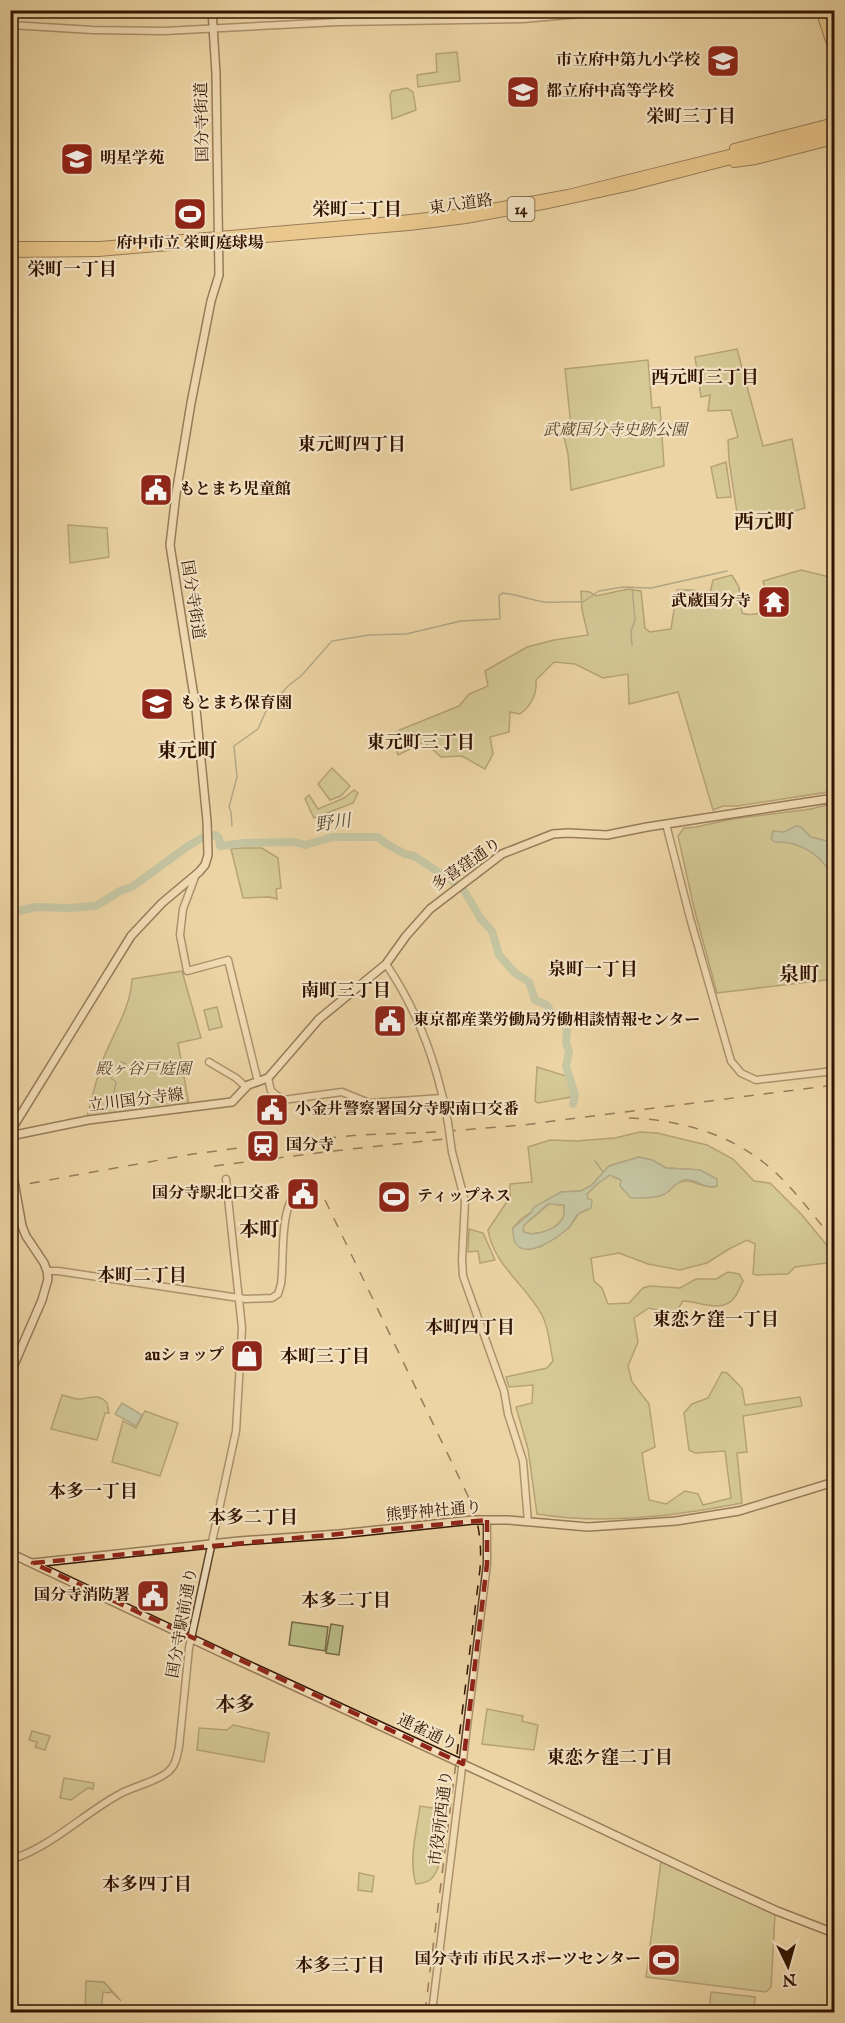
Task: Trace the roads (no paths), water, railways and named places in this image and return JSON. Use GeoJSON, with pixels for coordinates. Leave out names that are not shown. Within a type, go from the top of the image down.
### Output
{"type":"FeatureCollection","features":[{"type":"Feature","properties":{"kind":"main road","name":"国分寺街道"},"geometry":{"type":"LineString","coordinates":[[10,1134],[131,936],[162,903],[195,877],[207,861],[209,850],[196,710],[170,545],[192,401],[219,275],[216,74],[212,10]]}},
{"type":"Feature","properties":{"kind":"main road"},"geometry":{"type":"LineString","coordinates":[[820,10],[834,53]]}},
{"type":"Feature","properties":{"kind":"main road","name":"14"},"geometry":{"type":"LineString","coordinates":[[705,163],[744,145],[834,122]]}},
{"type":"Feature","properties":{"kind":"main road","name":"東八道路"},"geometry":{"type":"LineString","coordinates":[[218,239],[400,226],[466,219],[551,204],[679,174],[705,163],[834,128]]}},
{"type":"Feature","properties":{"kind":"main road","name":"東八道路"},"geometry":{"type":"LineString","coordinates":[[10,246],[98,252],[464,213],[568,194],[834,134]]}},
{"type":"Feature","properties":{"kind":"main road","name":"14"},"geometry":{"type":"LineString","coordinates":[[705,163],[747,162],[834,140]]}},
{"type":"Feature","properties":{"kind":"main road"},"geometry":{"type":"LineString","coordinates":[[650,174],[649,178],[679,174]]}},
{"type":"Feature","properties":{"kind":"main road","name":"東八道路"},"geometry":{"type":"LineString","coordinates":[[10,253],[64,250]]}},
{"type":"Feature","properties":{"kind":"main road","name":"多喜窪通り"},"geometry":{"type":"LineString","coordinates":[[258,1082],[268,1078],[319,1019],[386,964],[406,936],[430,909],[502,854],[553,834],[567,832],[607,835],[834,798]]}},
{"type":"Feature","properties":{"kind":"main road","name":"立川国分寺線"},"geometry":{"type":"LineString","coordinates":[[10,1134],[84,1121],[228,1103],[234,1101],[246,1087],[258,1082]]}},
{"type":"Feature","properties":{"kind":"main road"},"geometry":{"type":"LineString","coordinates":[[10,1159],[22,1226],[47,1271],[46,1288],[10,1374]]}},
{"type":"Feature","properties":{"kind":"main road","name":"熊野神社通り"},"geometry":{"type":"LineString","coordinates":[[33,1563],[211,1544],[487,1520],[588,1527],[705,1518],[748,1509],[834,1482]]}},
{"type":"Feature","properties":{"kind":"main road","name":"連雀通り"},"geometry":{"type":"LineString","coordinates":[[10,1553],[777,1911],[834,1933]]}},
{"type":"Feature","properties":{"kind":"street"},"geometry":{"type":"LineString","coordinates":[[10,25],[124,32],[337,22],[524,19],[624,10]]}},
{"type":"Feature","properties":{"kind":"street"},"geometry":{"type":"LineString","coordinates":[[666,824],[731,1061],[741,1073],[756,1080],[834,1071]]}},
{"type":"Feature","properties":{"kind":"street"},"geometry":{"type":"LineString","coordinates":[[195,877],[183,909],[180,935],[187,971],[228,960],[258,1082]]}},
{"type":"Feature","properties":{"kind":"street"},"geometry":{"type":"LineString","coordinates":[[386,964],[410,1001],[443,1098],[452,1152],[465,1201],[463,1276],[504,1391],[508,1413],[523,1461],[528,1522]]}},
{"type":"Feature","properties":{"kind":"street"},"geometry":{"type":"LineString","coordinates":[[209,1062],[236,1078],[246,1087]]}},
{"type":"Feature","properties":{"kind":"street"},"geometry":{"type":"LineString","coordinates":[[268,1078],[271,1091],[283,1100],[342,1092],[369,1104],[443,1098]]}},
{"type":"Feature","properties":{"kind":"street","name":"国分寺駅前通り"},"geometry":{"type":"LineString","coordinates":[[10,1860],[43,1844],[118,1794],[165,1774],[175,1765],[191,1638],[236,1431],[242,1328],[226,1179]]}},
{"type":"Feature","properties":{"kind":"street"},"geometry":{"type":"LineString","coordinates":[[47,1271],[239,1298],[272,1298],[278,1294],[283,1274],[287,1206],[298,1189],[305,1184]]}},
{"type":"Feature","properties":{"kind":"street","name":"市役所西通り"},"geometry":{"type":"LineString","coordinates":[[432,2013],[487,1564],[487,1520]]}},
{"type":"Feature","properties":{"kind":"waterway"},"geometry":{"type":"LineString","coordinates":[[232,826],[229,807],[237,777],[234,746],[258,729],[266,711],[332,641],[369,635],[406,634],[461,621],[500,619],[499,596],[502,593],[545,602],[583,602],[599,591],[623,587],[651,588],[727,571]]}},
{"type":"Feature","properties":{"kind":"waterway"},"geometry":{"type":"LineString","coordinates":[[632,587],[635,620],[631,631],[632,645]]}},
{"type":"Feature","properties":{"kind":"waterway","name":"野川"},"geometry":{"type":"LineString","coordinates":[[212,836],[216,835],[219,838],[220,846],[294,842],[305,845],[333,837],[378,837],[405,854],[414,856],[454,882]]}},
{"type":"Feature","properties":{"kind":"waterway","name":"野川"},"geometry":{"type":"LineString","coordinates":[[10,913],[36,907],[96,906],[120,891],[132,887],[204,837]]}},
{"type":"Feature","properties":{"kind":"waterway","name":"野川"},"geometry":{"type":"LineString","coordinates":[[463,889],[481,919],[492,931],[499,955],[515,973],[529,982],[535,1000],[547,1005],[554,1017],[565,1024],[569,1052],[566,1066],[575,1095],[573,1104]]}},
{"type":"Feature","properties":{"kind":"waterway"},"geometry":{"type":"LineString","coordinates":[[121,1062],[126,1064]]}},
{"type":"Feature","properties":{"kind":"waterway"},"geometry":{"type":"LineString","coordinates":[[113,1070],[108,1076],[116,1082],[114,1093]]}},
{"type":"Feature","properties":{"kind":"waterway","name":"野川"},"geometry":{"type":"LineString","coordinates":[[595,1161],[603,1172]]}},
{"type":"Feature","properties":{"kind":"railway"},"geometry":{"type":"LineString","coordinates":[[10,1187],[193,1154],[262,1145],[358,1135],[523,1125],[834,1085]]}},
{"type":"Feature","properties":{"kind":"railway"},"geometry":{"type":"LineString","coordinates":[[629,1118],[689,1126],[744,1149],[761,1160],[785,1182],[834,1240]]}},
{"type":"Feature","properties":{"kind":"railway"},"geometry":{"type":"LineString","coordinates":[[214,1166],[444,1139]]}},
{"type":"Feature","properties":{"kind":"railway"},"geometry":{"type":"LineString","coordinates":[[325,1200],[468,1496],[479,1532],[480,1569],[425,2012]]}},
{"type":"Feature","properties":{"kind":"place","name":"市立府中第九小学校"},"geometry":{"type":"Point","coordinates":[723,61]}},
{"type":"Feature","properties":{"kind":"place","name":"都立府中高等学校"},"geometry":{"type":"Point","coordinates":[523,92]}},
{"type":"Feature","properties":{"kind":"place","name":"明星学苑"},"geometry":{"type":"Point","coordinates":[77,159]}},
{"type":"Feature","properties":{"kind":"place","name":"府中市立 栄町庭球場"},"geometry":{"type":"Point","coordinates":[190,214]}},
{"type":"Feature","properties":{"kind":"place","name":"もとまち児童館"},"geometry":{"type":"Point","coordinates":[156,490]}},
{"type":"Feature","properties":{"kind":"place","name":"武蔵国分寺"},"geometry":{"type":"Point","coordinates":[774,602]}},
{"type":"Feature","properties":{"kind":"place","name":"もとまち保育園"},"geometry":{"type":"Point","coordinates":[157,704]}},
{"type":"Feature","properties":{"kind":"place","name":"東京都産業労働局労働相談情報センター"},"geometry":{"type":"Point","coordinates":[390,1021]}},
{"type":"Feature","properties":{"kind":"place","name":"小金井警察署国分寺駅南口交番"},"geometry":{"type":"Point","coordinates":[272,1110]}},
{"type":"Feature","properties":{"kind":"place","name":"国分寺"},"geometry":{"type":"Point","coordinates":[263,1146]}},
{"type":"Feature","properties":{"kind":"place","name":"国分寺駅北口交番"},"geometry":{"type":"Point","coordinates":[303,1194]}},
{"type":"Feature","properties":{"kind":"place","name":"ティップネス"},"geometry":{"type":"Point","coordinates":[394,1197]}},
{"type":"Feature","properties":{"kind":"place","name":"auショップ"},"geometry":{"type":"Point","coordinates":[247,1356]}},
{"type":"Feature","properties":{"kind":"place","name":"国分寺消防署"},"geometry":{"type":"Point","coordinates":[153,1596]}},
{"type":"Feature","properties":{"kind":"place","name":"国分寺市 市民スポーツセンター"},"geometry":{"type":"Point","coordinates":[664,1960]}},
{"type":"Feature","properties":{"kind":"district","name":"栄町三丁目"},"geometry":{"type":"Point","coordinates":[691,117]}},
{"type":"Feature","properties":{"kind":"district","name":"栄町二丁目"},"geometry":{"type":"Point","coordinates":[357,210]}},
{"type":"Feature","properties":{"kind":"district","name":"栄町一丁目"},"geometry":{"type":"Point","coordinates":[72,270]}},
{"type":"Feature","properties":{"kind":"district","name":"西元町三丁目"},"geometry":{"type":"Point","coordinates":[705,378]}},
{"type":"Feature","properties":{"kind":"district","name":"東元町四丁目"},"geometry":{"type":"Point","coordinates":[352,445]}},
{"type":"Feature","properties":{"kind":"district","name":"西元町"},"geometry":{"type":"Point","coordinates":[764,522]}},
{"type":"Feature","properties":{"kind":"district","name":"東元町三丁目"},"geometry":{"type":"Point","coordinates":[421,743]}},
{"type":"Feature","properties":{"kind":"district","name":"東元町"},"geometry":{"type":"Point","coordinates":[187,751]}},
{"type":"Feature","properties":{"kind":"district","name":"泉町一丁目"},"geometry":{"type":"Point","coordinates":[593,970]}},
{"type":"Feature","properties":{"kind":"district","name":"泉町"},"geometry":{"type":"Point","coordinates":[799,975]}},
{"type":"Feature","properties":{"kind":"district","name":"南町三丁目"},"geometry":{"type":"Point","coordinates":[346,991]}},
{"type":"Feature","properties":{"kind":"district","name":"本町"},"geometry":{"type":"Point","coordinates":[259,1230]}},
{"type":"Feature","properties":{"kind":"district","name":"本町二丁目"},"geometry":{"type":"Point","coordinates":[142,1276]}},
{"type":"Feature","properties":{"kind":"district","name":"東恋ケ窪一丁目"},"geometry":{"type":"Point","coordinates":[716,1320]}},
{"type":"Feature","properties":{"kind":"district","name":"本町四丁目"},"geometry":{"type":"Point","coordinates":[470,1328]}},
{"type":"Feature","properties":{"kind":"district","name":"本町三丁目"},"geometry":{"type":"Point","coordinates":[325,1357]}},
{"type":"Feature","properties":{"kind":"district","name":"本多一丁目"},"geometry":{"type":"Point","coordinates":[93,1492]}},
{"type":"Feature","properties":{"kind":"district","name":"本多二丁目"},"geometry":{"type":"Point","coordinates":[253,1518]}},
{"type":"Feature","properties":{"kind":"district","name":"本多二丁目"},"geometry":{"type":"Point","coordinates":[346,1601]}},
{"type":"Feature","properties":{"kind":"district","name":"本多"},"geometry":{"type":"Point","coordinates":[235,1705]}},
{"type":"Feature","properties":{"kind":"district","name":"東恋ケ窪二丁目"},"geometry":{"type":"Point","coordinates":[610,1758]}},
{"type":"Feature","properties":{"kind":"district","name":"本多四丁目"},"geometry":{"type":"Point","coordinates":[147,1885]}},
{"type":"Feature","properties":{"kind":"district","name":"本多三丁目"},"geometry":{"type":"Point","coordinates":[340,1966]}},
{"type":"Feature","properties":{"kind":"park label","name":"武蔵国分寺史跡公園"},"geometry":{"type":"Point","coordinates":[615,431]}},
{"type":"Feature","properties":{"kind":"park label","name":"殿ヶ谷戸庭園"},"geometry":{"type":"Point","coordinates":[143,1070]}}]}
